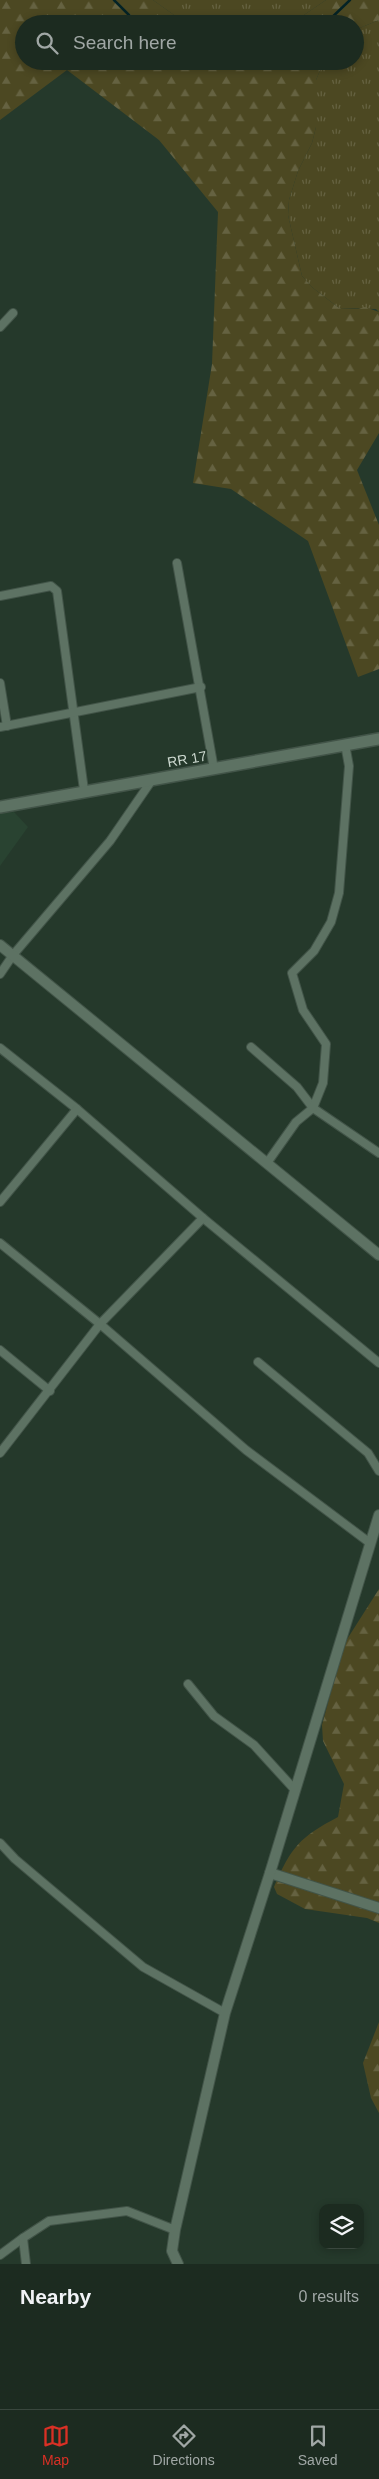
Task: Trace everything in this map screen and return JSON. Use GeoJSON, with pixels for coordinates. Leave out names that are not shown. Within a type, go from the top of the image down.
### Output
{"type":"FeatureCollection","features":[{"type":"Feature","properties":{"kind":"main road","name":"RR 17"},"geometry":{"type":"LineString","coordinates":[[0,807],[84,790],[152,780],[379,739]]}},
{"type":"Feature","properties":{"kind":"street"},"geometry":{"type":"LineString","coordinates":[[0,327],[13,313]]}},
{"type":"Feature","properties":{"kind":"street"},"geometry":{"type":"LineString","coordinates":[[177,563],[201,687],[214,769]]}},
{"type":"Feature","properties":{"kind":"street"},"geometry":{"type":"LineString","coordinates":[[0,596],[55,587],[84,790]]}},
{"type":"Feature","properties":{"kind":"street"},"geometry":{"type":"LineString","coordinates":[[0,683],[4,726],[201,687]]}},
{"type":"Feature","properties":{"kind":"street"},"geometry":{"type":"LineString","coordinates":[[267,1163],[296,1122],[313,1108],[323,1083],[326,1044],[304,1010],[292,973],[314,951],[331,922],[339,893],[349,766],[345,744]]}},
{"type":"Feature","properties":{"kind":"street"},"geometry":{"type":"LineString","coordinates":[[0,974],[13,955],[110,841],[152,780]]}},
{"type":"Feature","properties":{"kind":"street"},"geometry":{"type":"LineString","coordinates":[[0,946],[379,1255]]}},
{"type":"Feature","properties":{"kind":"street"},"geometry":{"type":"LineString","coordinates":[[251,1047],[297,1087],[313,1108],[379,1153]]}},
{"type":"Feature","properties":{"kind":"street"},"geometry":{"type":"LineString","coordinates":[[0,1048],[77,1109],[203,1218],[379,1363]]}},
{"type":"Feature","properties":{"kind":"street"},"geometry":{"type":"LineString","coordinates":[[0,1202],[77,1109]]}},
{"type":"Feature","properties":{"kind":"street"},"geometry":{"type":"LineString","coordinates":[[0,1453],[50,1391],[100,1324],[203,1218]]}},
{"type":"Feature","properties":{"kind":"street"},"geometry":{"type":"LineString","coordinates":[[0,1243],[100,1324],[246,1450],[370,1543]]}},
{"type":"Feature","properties":{"kind":"street"},"geometry":{"type":"LineString","coordinates":[[0,1350],[50,1391]]}},
{"type":"Feature","properties":{"kind":"street"},"geometry":{"type":"LineString","coordinates":[[258,1362],[368,1453],[379,1470]]}},
{"type":"Feature","properties":{"kind":"street"},"geometry":{"type":"LineString","coordinates":[[178,2264],[172,2251],[175,2230],[225,2013],[270,1873],[379,1515]]}},
{"type":"Feature","properties":{"kind":"street"},"geometry":{"type":"LineString","coordinates":[[188,1684],[214,1716],[254,1745],[295,1790]]}},
{"type":"Feature","properties":{"kind":"street"},"geometry":{"type":"LineString","coordinates":[[0,1843],[15,1860],[144,1968],[225,2013]]}},
{"type":"Feature","properties":{"kind":"street"},"geometry":{"type":"LineString","coordinates":[[270,1873],[379,1908]]}},
{"type":"Feature","properties":{"kind":"street"},"geometry":{"type":"LineString","coordinates":[[0,2255],[49,2221],[127,2211],[175,2230]]}},
{"type":"Feature","properties":{"kind":"street"},"geometry":{"type":"LineString","coordinates":[[23,2238],[26,2264]]}},
{"type":"Feature","properties":{"kind":"shaded area"},"geometry":{"type":"Polygon","coordinates":[[[14,812],[28,827],[0,866],[0,813],[14,812]]]}},
{"type":"Feature","properties":{"kind":"green space"},"geometry":{"type":"Polygon","coordinates":[[[0,0],[153,0],[174,15],[15,15],[15,70],[67,70],[0,120],[0,0]]]}},
{"type":"Feature","properties":{"kind":"green space"},"geometry":{"type":"Polygon","coordinates":[[[153,0],[326,0],[304,15],[174,15],[153,0]]]}},
{"type":"Feature","properties":{"kind":"green space"},"geometry":{"type":"Polygon","coordinates":[[[326,0],[379,0],[379,20],[364,26],[364,15],[304,15],[326,0]]]}},
{"type":"Feature","properties":{"kind":"green space"},"geometry":{"type":"Polygon","coordinates":[[[379,20],[379,312],[376,309],[339,308],[313,288],[302,276],[288,215],[289,200],[298,171],[312,143],[316,127],[316,80],[320,70],[364,70],[364,26],[379,20]]]}},
{"type":"Feature","properties":{"kind":"green space"},"geometry":{"type":"Polygon","coordinates":[[[67,70],[320,70],[316,80],[316,127],[312,143],[298,171],[289,200],[288,215],[302,276],[313,288],[339,308],[358,309],[365,307],[379,312],[379,433],[357,470],[379,525],[379,669],[358,677],[308,541],[231,489],[193,483],[212,364],[218,212],[159,140],[67,70]]]}},
{"type":"Feature","properties":{"kind":"green space"},"geometry":{"type":"Polygon","coordinates":[[[379,1589],[379,1923],[367,1918],[305,1909],[277,1894],[274,1887],[286,1862],[298,1844],[314,1831],[338,1817],[344,1784],[323,1741],[322,1725],[344,1644],[379,1589]]]}},
{"type":"Feature","properties":{"kind":"green space"},"geometry":{"type":"Polygon","coordinates":[[[379,2022],[379,2113],[371,2098],[363,2063],[379,2022]]]}},
{"type":"Feature","properties":{"kind":"waterway"},"geometry":{"type":"LineString","coordinates":[[114,0],[129,15]]}},
{"type":"Feature","properties":{"kind":"waterway"},"geometry":{"type":"LineString","coordinates":[[334,15],[350,0]]}}]}
